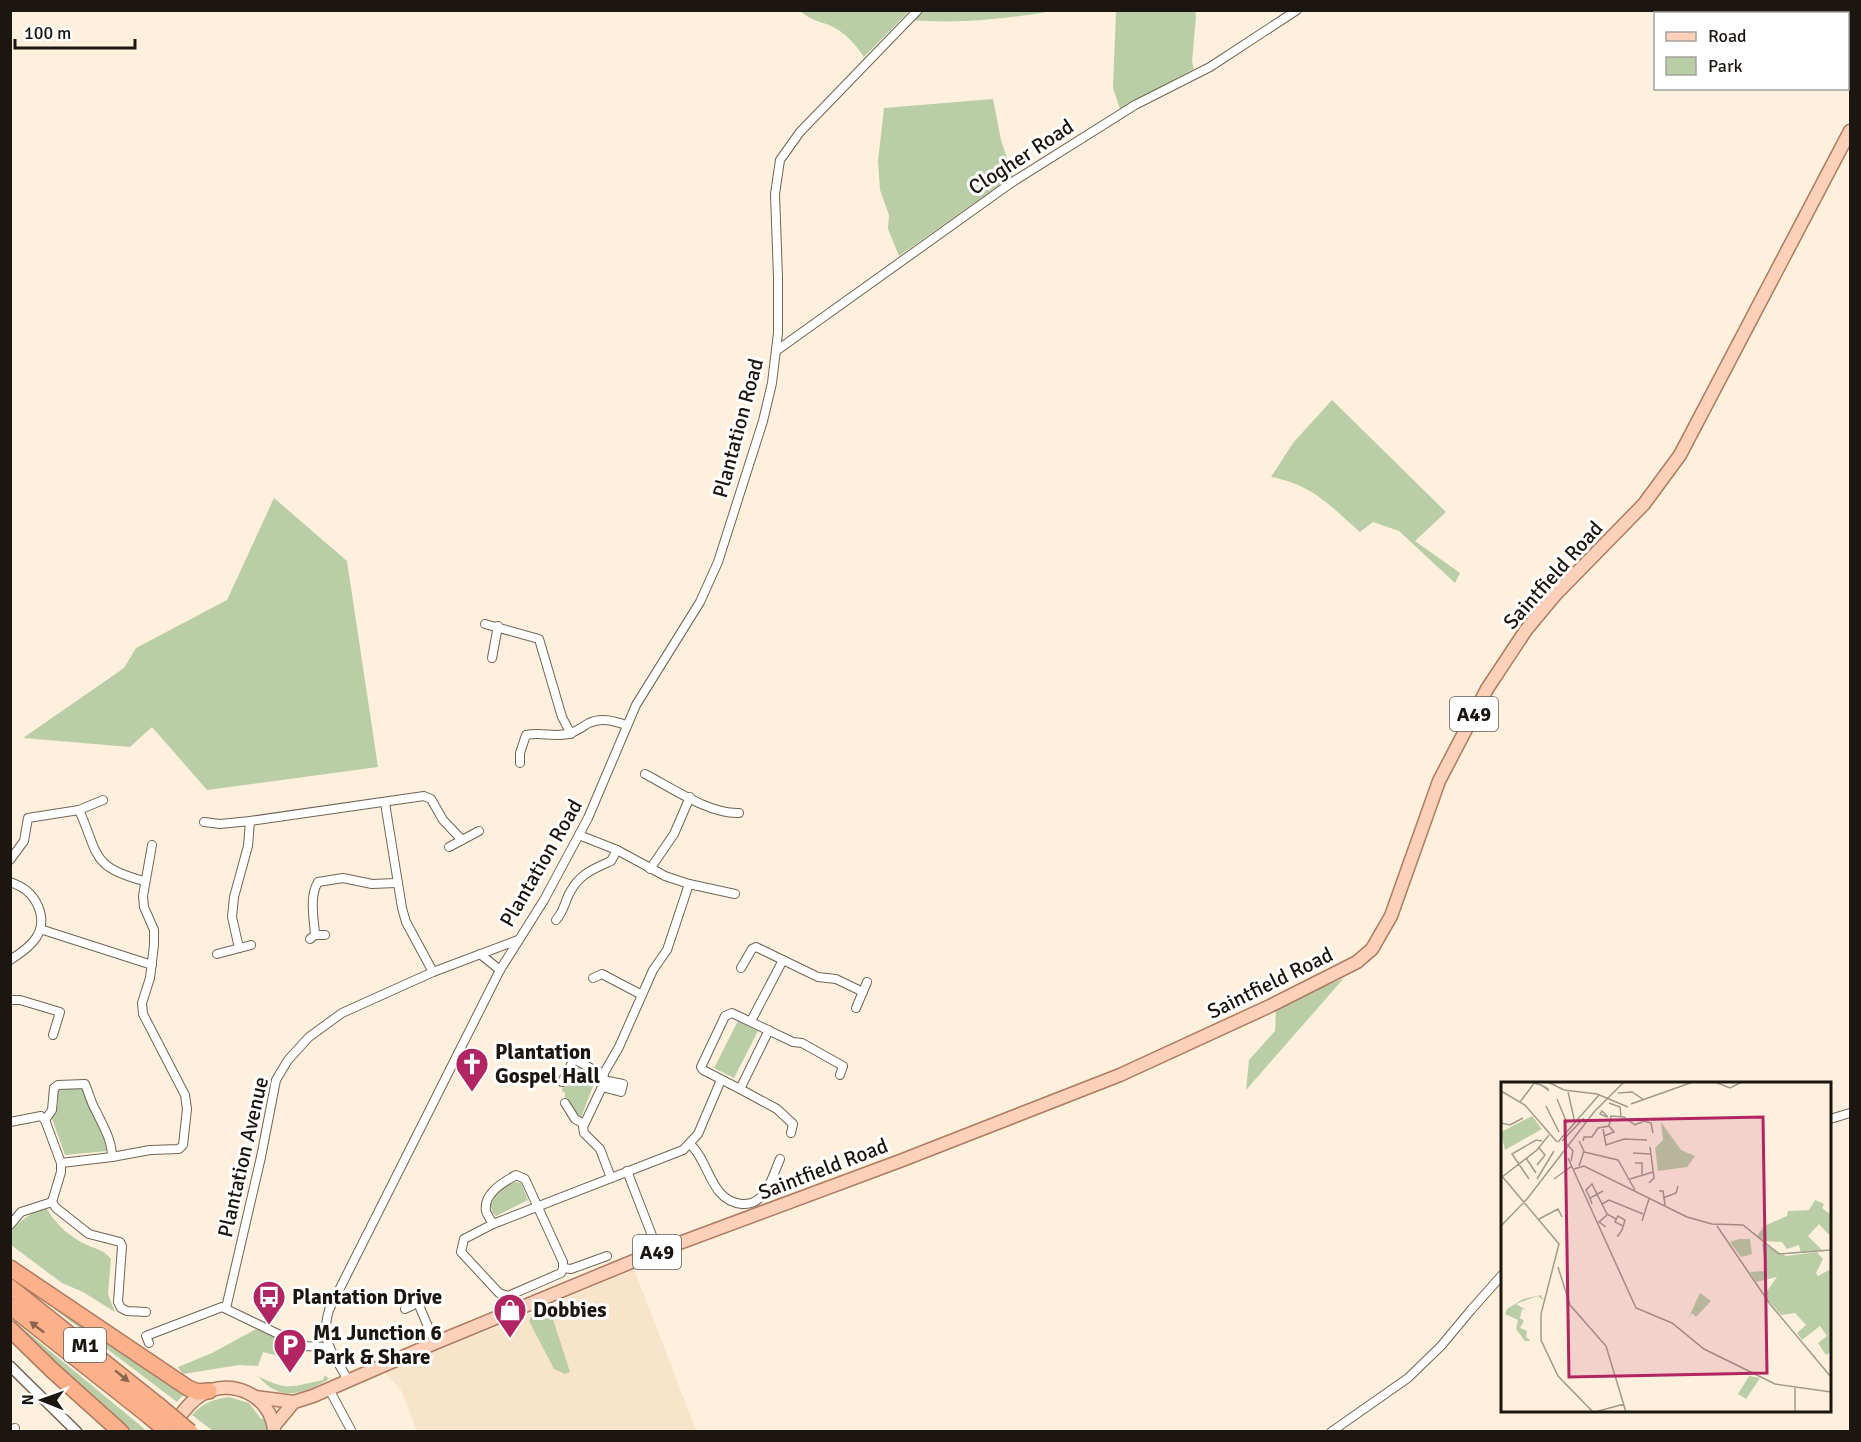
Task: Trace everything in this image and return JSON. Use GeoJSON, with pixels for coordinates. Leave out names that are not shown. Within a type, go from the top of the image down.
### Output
{"type":"FeatureCollection","features":[{"type":"Feature","properties":{"kind":"highway"},"geometry":{"type":"LineString","coordinates":[[10,1268],[188,1388],[198,1392],[209,1391]]}},
{"type":"Feature","properties":{"kind":"highway","name":"M1"},"geometry":{"type":"LineString","coordinates":[[10,1287],[153,1410],[168,1431]]}},
{"type":"Feature","properties":{"kind":"highway","name":"M1"},"geometry":{"type":"LineString","coordinates":[[10,1306],[153,1410],[190,1431]]}},
{"type":"Feature","properties":{"kind":"highway"},"geometry":{"type":"LineString","coordinates":[[10,1329],[121,1431]]}},
{"type":"Feature","properties":{"kind":"main road","name":"Saintfield Road"},"geometry":{"type":"LineString","coordinates":[[255,1397],[294,1402],[329,1389],[658,1251],[900,1161],[1120,1075],[1357,962],[1372,949],[1391,916],[1439,781],[1487,689],[1526,630],[1556,594],[1644,504],[1680,454],[1851,131]]}},
{"type":"Feature","properties":{"kind":"main road","name":"A49"},"geometry":{"type":"LineString","coordinates":[[209,1391],[220,1387],[232,1387],[255,1397],[267,1410],[274,1429]]}},
{"type":"Feature","properties":{"kind":"main road"},"geometry":{"type":"LineString","coordinates":[[168,1431],[195,1399],[209,1391]]}},
{"type":"Feature","properties":{"kind":"main road","name":"Saintfield Road"},"geometry":{"type":"LineString","coordinates":[[274,1429],[294,1402]]}},
{"type":"Feature","properties":{"kind":"street","name":"Plantation Road"},"geometry":{"type":"LineString","coordinates":[[328,1347],[326,1331],[329,1310],[500,970],[544,900],[595,805],[636,705],[700,602],[718,562],[763,421],[777,351],[778,278],[775,194],[780,160],[800,132],[918,10]]}},
{"type":"Feature","properties":{"kind":"street","name":"Clogher Road"},"geometry":{"type":"LineString","coordinates":[[777,351],[1011,183],[1135,105],[1210,67],[1297,10]]}},
{"type":"Feature","properties":{"kind":"street"},"geometry":{"type":"LineString","coordinates":[[485,624],[539,639],[562,717],[571,734]]}},
{"type":"Feature","properties":{"kind":"street"},"geometry":{"type":"LineString","coordinates":[[492,658],[498,626]]}},
{"type":"Feature","properties":{"kind":"street"},"geometry":{"type":"LineString","coordinates":[[520,763],[520,753],[526,735],[571,734],[600,720],[626,725]]}},
{"type":"Feature","properties":{"kind":"street"},"geometry":{"type":"LineString","coordinates":[[645,774],[708,808],[726,813],[739,813]]}},
{"type":"Feature","properties":{"kind":"street"},"geometry":{"type":"LineString","coordinates":[[204,822],[220,824],[250,821],[424,796],[431,799],[442,820],[462,840]]}},
{"type":"Feature","properties":{"kind":"street"},"geometry":{"type":"LineString","coordinates":[[650,869],[674,834],[690,797]]}},
{"type":"Feature","properties":{"kind":"street"},"geometry":{"type":"LineString","coordinates":[[10,860],[24,841],[28,818],[79,810],[103,800]]}},
{"type":"Feature","properties":{"kind":"street"},"geometry":{"type":"LineString","coordinates":[[385,803],[396,883],[406,922],[433,972]]}},
{"type":"Feature","properties":{"kind":"street"},"geometry":{"type":"LineString","coordinates":[[79,810],[95,854],[108,867],[124,876],[144,881]]}},
{"type":"Feature","properties":{"kind":"street"},"geometry":{"type":"LineString","coordinates":[[239,948],[232,917],[234,897],[248,846],[250,821]]}},
{"type":"Feature","properties":{"kind":"street"},"geometry":{"type":"LineString","coordinates":[[449,847],[479,831]]}},
{"type":"Feature","properties":{"kind":"street"},"geometry":{"type":"LineString","coordinates":[[579,835],[617,850],[650,869],[689,884],[721,895],[735,894]]}},
{"type":"Feature","properties":{"kind":"street"},"geometry":{"type":"LineString","coordinates":[[61,1163],[150,1150],[179,1149],[185,1139],[187,1109],[185,1095],[142,1014],[142,1002],[152,965],[154,930],[144,907],[144,881],[152,845]]}},
{"type":"Feature","properties":{"kind":"street"},"geometry":{"type":"LineString","coordinates":[[556,920],[563,912],[570,893],[584,873],[611,861],[617,850]]}},
{"type":"Feature","properties":{"kind":"street"},"geometry":{"type":"LineString","coordinates":[[325,935],[313,937],[313,896],[318,882],[343,878],[372,884],[396,883]]}},
{"type":"Feature","properties":{"kind":"street"},"geometry":{"type":"LineString","coordinates":[[10,882],[21,886],[34,897],[41,915],[40,929],[29,947],[10,960]]}},
{"type":"Feature","properties":{"kind":"street"},"geometry":{"type":"LineString","coordinates":[[611,1178],[600,1149],[584,1133],[584,1124],[653,970],[670,942],[689,884]]}},
{"type":"Feature","properties":{"kind":"street"},"geometry":{"type":"LineString","coordinates":[[40,929],[152,965]]}},
{"type":"Feature","properties":{"kind":"street","name":"Plantation Avenue"},"geometry":{"type":"LineString","coordinates":[[226,1308],[279,1073],[288,1060],[309,1037],[333,1018],[433,972],[518,940]]}},
{"type":"Feature","properties":{"kind":"street"},"geometry":{"type":"LineString","coordinates":[[217,954],[251,945]]}},
{"type":"Feature","properties":{"kind":"street"},"geometry":{"type":"LineString","coordinates":[[741,968],[752,949],[756,947],[818,977],[836,979],[863,992]]}},
{"type":"Feature","properties":{"kind":"street"},"geometry":{"type":"LineString","coordinates":[[480,954],[500,970]]}},
{"type":"Feature","properties":{"kind":"street"},"geometry":{"type":"LineString","coordinates":[[751,1021],[783,960]]}},
{"type":"Feature","properties":{"kind":"street"},"geometry":{"type":"LineString","coordinates":[[599,974],[642,995]]}},
{"type":"Feature","properties":{"kind":"street"},"geometry":{"type":"LineString","coordinates":[[856,1008],[867,982]]}},
{"type":"Feature","properties":{"kind":"street"},"geometry":{"type":"LineString","coordinates":[[10,1000],[20,1000],[60,1012],[53,1035]]}},
{"type":"Feature","properties":{"kind":"street"},"geometry":{"type":"LineString","coordinates":[[791,1133],[797,1123],[777,1109],[703,1070],[701,1066],[725,1016],[732,1013],[793,1042],[802,1042],[847,1064],[840,1075]]}},
{"type":"Feature","properties":{"kind":"street"},"geometry":{"type":"LineString","coordinates":[[740,1089],[769,1030]]}},
{"type":"Feature","properties":{"kind":"street"},"geometry":{"type":"LineString","coordinates":[[562,1082],[574,1059],[594,1070],[603,1080]]}},
{"type":"Feature","properties":{"kind":"street"},"geometry":{"type":"LineString","coordinates":[[493,1224],[486,1210],[487,1200],[497,1186],[516,1175],[525,1179],[537,1206],[563,1262],[564,1268],[561,1273],[508,1296],[499,1293],[461,1252],[464,1239],[537,1206],[682,1150],[698,1134],[721,1080]]}},
{"type":"Feature","properties":{"kind":"street"},"geometry":{"type":"LineString","coordinates":[[45,1120],[52,1110],[54,1088],[58,1085],[85,1084],[96,1113],[104,1124],[112,1149],[112,1157]]}},
{"type":"Feature","properties":{"kind":"street"},"geometry":{"type":"LineString","coordinates":[[565,1102],[574,1119],[584,1124]]}},
{"type":"Feature","properties":{"kind":"street"},"geometry":{"type":"LineString","coordinates":[[1831,1119],[1851,1113]]}},
{"type":"Feature","properties":{"kind":"street"},"geometry":{"type":"LineString","coordinates":[[10,1122],[41,1116],[45,1120],[61,1163],[61,1172],[52,1202]]}},
{"type":"Feature","properties":{"kind":"street"},"geometry":{"type":"LineString","coordinates":[[690,1144],[698,1153],[715,1187],[726,1200],[742,1204],[755,1203],[762,1197],[780,1159]]}},
{"type":"Feature","properties":{"kind":"street"},"geometry":{"type":"LineString","coordinates":[[627,1171],[658,1251]]}},
{"type":"Feature","properties":{"kind":"street"},"geometry":{"type":"LineString","coordinates":[[719,1209],[726,1200]]}},
{"type":"Feature","properties":{"kind":"street"},"geometry":{"type":"LineString","coordinates":[[10,1225],[21,1212],[52,1202]]}},
{"type":"Feature","properties":{"kind":"street"},"geometry":{"type":"LineString","coordinates":[[52,1202],[56,1208],[89,1233],[120,1242],[122,1246],[118,1302],[121,1308],[140,1315]]}},
{"type":"Feature","properties":{"kind":"street"},"geometry":{"type":"LineString","coordinates":[[564,1268],[571,1269],[606,1256]]}},
{"type":"Feature","properties":{"kind":"street"},"geometry":{"type":"LineString","coordinates":[[1331,1431],[1408,1378],[1441,1346],[1501,1277]]}},
{"type":"Feature","properties":{"kind":"street"},"geometry":{"type":"LineString","coordinates":[[405,1309],[426,1299]]}},
{"type":"Feature","properties":{"kind":"street"},"geometry":{"type":"LineString","coordinates":[[418,1303],[435,1343]]}},
{"type":"Feature","properties":{"kind":"street"},"geometry":{"type":"LineString","coordinates":[[148,1343],[146,1336],[218,1308],[226,1308],[303,1346],[328,1347],[348,1381]]}},
{"type":"Feature","properties":{"kind":"street"},"geometry":{"type":"LineString","coordinates":[[12,1369],[77,1431]]}},
{"type":"Feature","properties":{"kind":"street"},"geometry":{"type":"LineString","coordinates":[[329,1389],[352,1431]]}},
{"type":"Feature","properties":{"kind":"shaded area"},"geometry":{"type":"Polygon","coordinates":[[[634,1269],[696,1430],[417,1431],[401,1390],[384,1372],[634,1269]]]}},
{"type":"Feature","properties":{"kind":"green space"},"geometry":{"type":"Polygon","coordinates":[[[800,11],[909,11],[864,57],[840,31],[800,11]]]}},
{"type":"Feature","properties":{"kind":"green space"},"geometry":{"type":"Polygon","coordinates":[[[921,11],[1053,11],[983,20],[912,20],[921,11]]]}},
{"type":"Feature","properties":{"kind":"green space"},"geometry":{"type":"Polygon","coordinates":[[[1116,11],[1195,11],[1196,16],[1192,62],[1194,69],[1120,109],[1113,88],[1116,11]]]}},
{"type":"Feature","properties":{"kind":"green space"},"geometry":{"type":"Polygon","coordinates":[[[993,99],[1001,140],[1013,176],[899,256],[888,229],[889,215],[880,190],[878,161],[884,108],[993,99]]]}},
{"type":"Feature","properties":{"kind":"green space"},"geometry":{"type":"Polygon","coordinates":[[[1332,400],[1446,512],[1415,541],[1460,573],[1455,583],[1399,531],[1373,522],[1360,532],[1320,497],[1298,485],[1271,477],[1293,443],[1332,400]]]}},
{"type":"Feature","properties":{"kind":"green space"},"geometry":{"type":"Polygon","coordinates":[[[274,498],[347,561],[378,767],[207,790],[152,727],[130,747],[23,738],[124,668],[136,648],[227,600],[274,498]]]}},
{"type":"Feature","properties":{"kind":"green space"},"geometry":{"type":"Polygon","coordinates":[[[1344,978],[1246,1090],[1249,1060],[1275,1031],[1276,1007],[1344,978]]]}},
{"type":"Feature","properties":{"kind":"green space"},"geometry":{"type":"Polygon","coordinates":[[[738,1021],[758,1031],[734,1078],[714,1068],[738,1021]]]}},
{"type":"Feature","properties":{"kind":"green space"},"geometry":{"type":"Polygon","coordinates":[[[575,1066],[597,1076],[580,1120],[562,1091],[563,1084],[575,1066]]]}},
{"type":"Feature","properties":{"kind":"green space"},"geometry":{"type":"Polygon","coordinates":[[[80,1086],[107,1142],[105,1144],[107,1151],[65,1155],[51,1116],[58,1106],[57,1090],[63,1087],[80,1086]]]}},
{"type":"Feature","properties":{"kind":"green space"},"geometry":{"type":"Polygon","coordinates":[[[515,1182],[521,1183],[528,1200],[496,1216],[490,1205],[500,1188],[515,1182]]]}},
{"type":"Feature","properties":{"kind":"green space"},"geometry":{"type":"Polygon","coordinates":[[[46,1207],[58,1224],[69,1234],[103,1252],[111,1259],[108,1294],[115,1312],[83,1292],[62,1283],[11,1245],[11,1231],[27,1217],[46,1207]]]}},
{"type":"Feature","properties":{"kind":"green space"},"geometry":{"type":"Polygon","coordinates":[[[11,1276],[183,1395],[177,1402],[11,1276]]]}},
{"type":"Feature","properties":{"kind":"green space"},"geometry":{"type":"Polygon","coordinates":[[[549,1307],[570,1372],[565,1374],[554,1369],[529,1321],[533,1313],[549,1307]]]}},
{"type":"Feature","properties":{"kind":"green space"},"geometry":{"type":"Polygon","coordinates":[[[10,1318],[147,1431],[127,1431],[11,1322],[10,1318]]]}},
{"type":"Feature","properties":{"kind":"green space"},"geometry":{"type":"Polygon","coordinates":[[[256,1329],[297,1348],[291,1359],[263,1352],[258,1366],[239,1365],[183,1374],[178,1367],[212,1353],[256,1329]]]}},
{"type":"Feature","properties":{"kind":"green space"},"geometry":{"type":"Polygon","coordinates":[[[325,1375],[329,1379],[310,1389],[292,1393],[275,1390],[258,1376],[284,1386],[297,1386],[323,1380],[325,1375]]]}},
{"type":"Feature","properties":{"kind":"green space"},"geometry":{"type":"Polygon","coordinates":[[[229,1397],[249,1403],[261,1419],[266,1418],[268,1431],[213,1431],[192,1415],[209,1402],[229,1397]]]}},
{"type":"Feature","properties":{"kind":"place","name":"Plantation Gospel Hall"},"geometry":{"type":"Point","coordinates":[472,1093]}},
{"type":"Feature","properties":{"kind":"place","name":"Plantation Drive"},"geometry":{"type":"Point","coordinates":[269,1326]}},
{"type":"Feature","properties":{"kind":"place","name":"Dobbies"},"geometry":{"type":"Point","coordinates":[510,1339]}},
{"type":"Feature","properties":{"kind":"place","name":"M1 Junction 6 Park & Share"},"geometry":{"type":"Point","coordinates":[290,1374]}}]}
